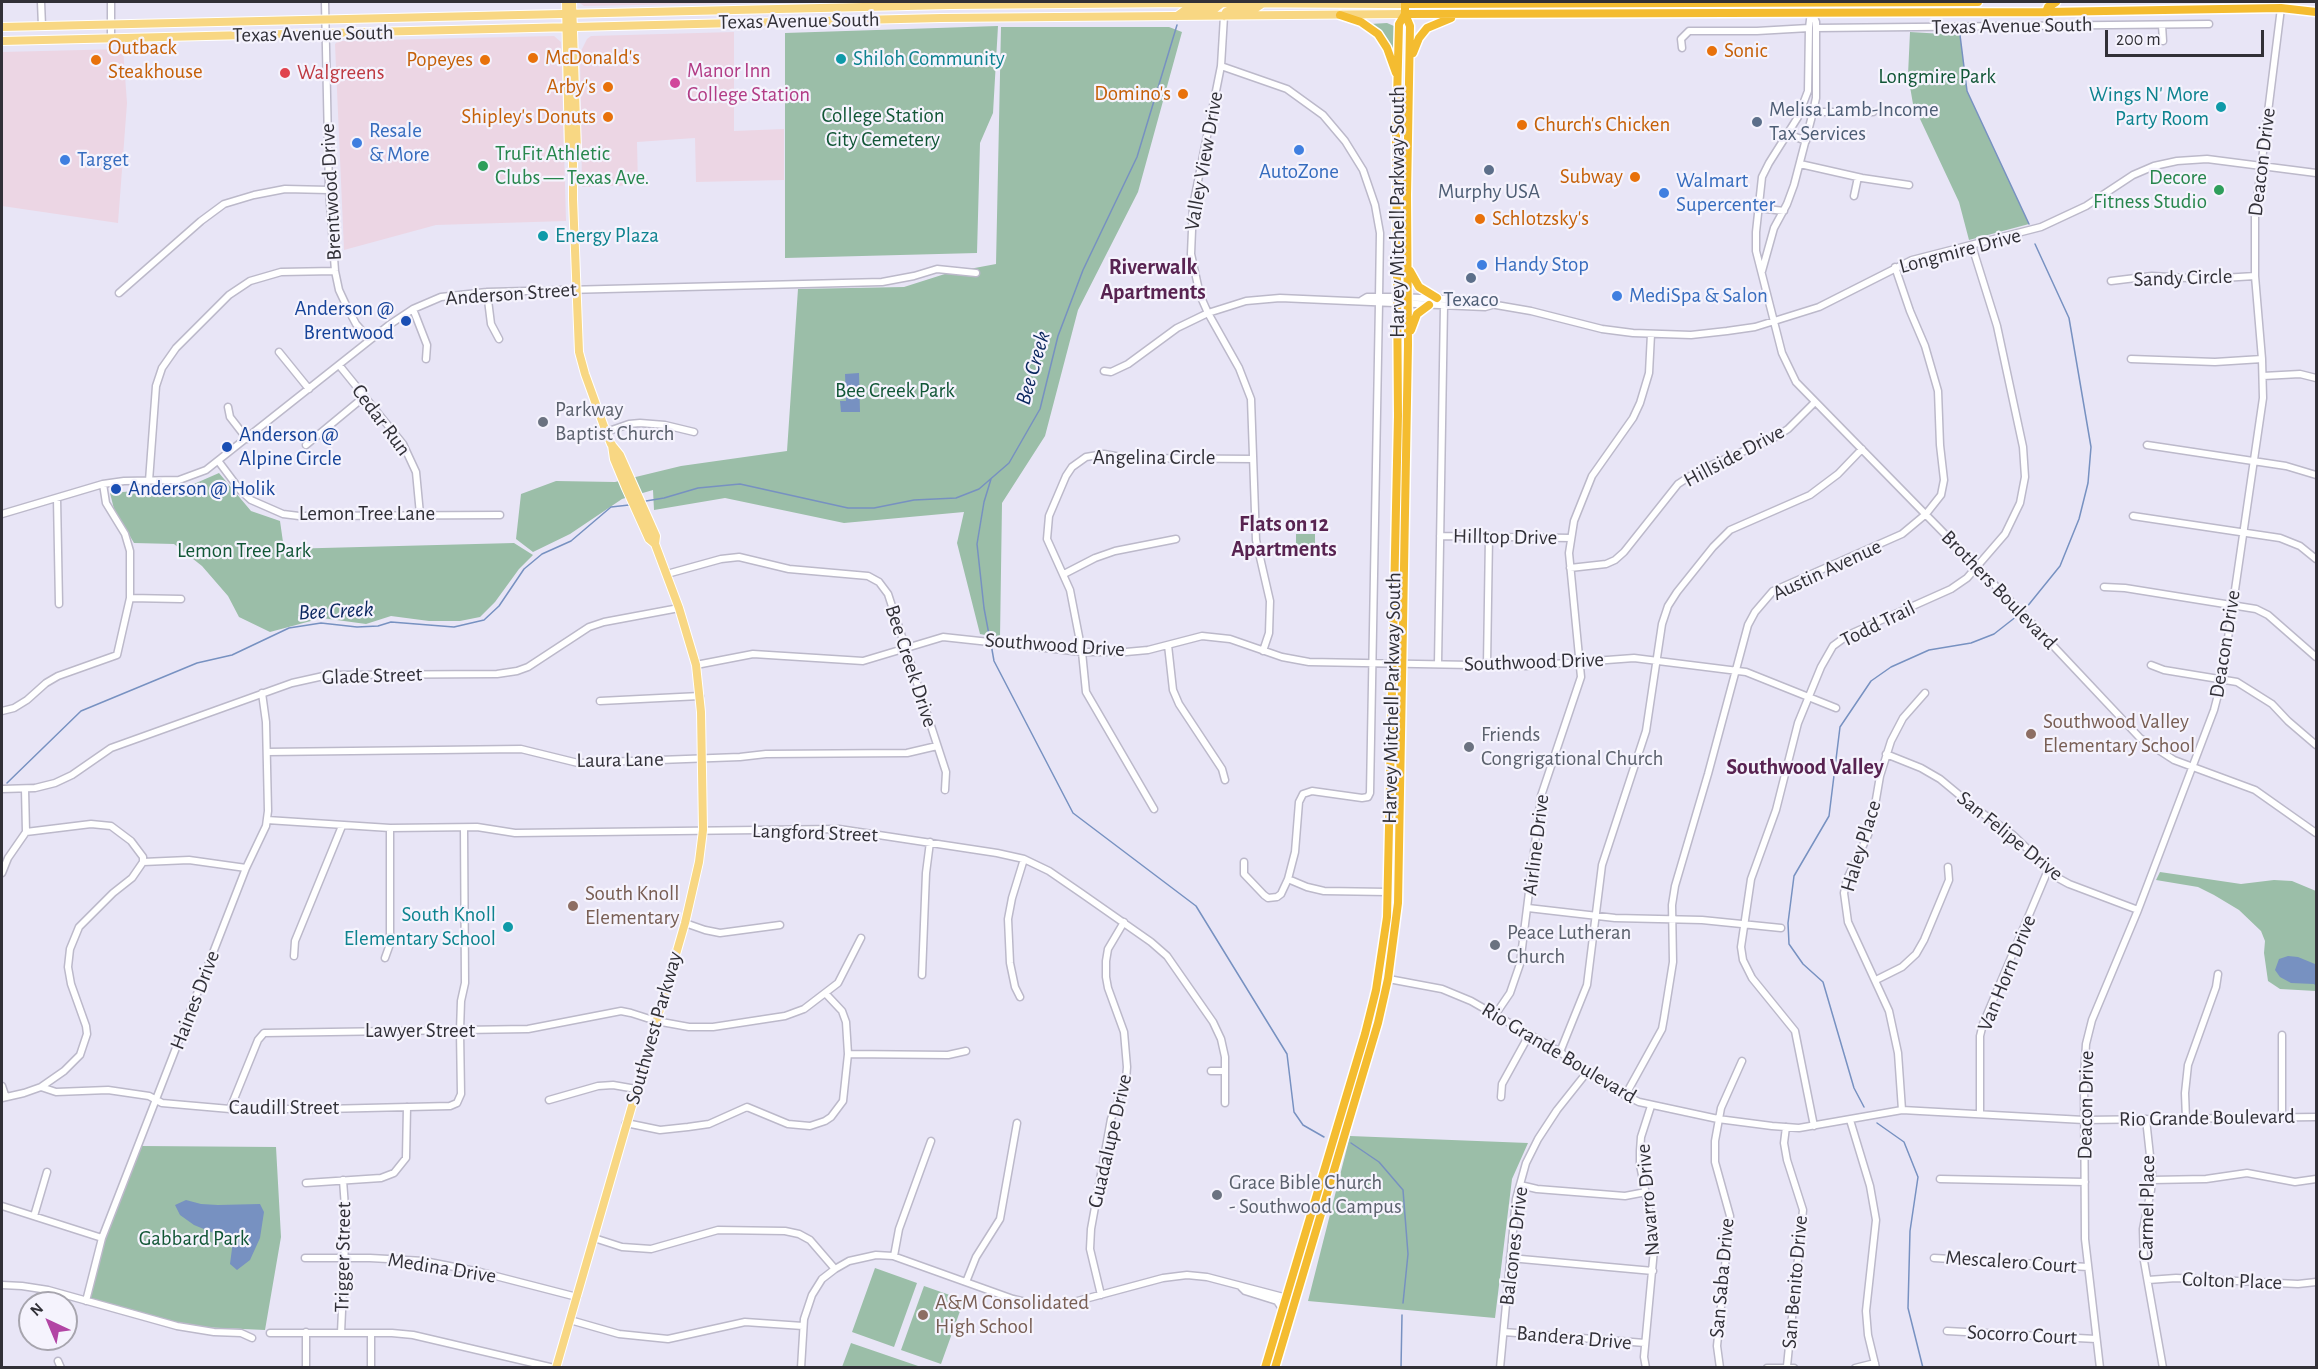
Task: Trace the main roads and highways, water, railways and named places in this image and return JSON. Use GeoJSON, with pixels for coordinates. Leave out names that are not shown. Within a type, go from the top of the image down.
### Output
{"type":"FeatureCollection","features":[{"type":"Feature","properties":{"kind":"highway","name":"Texas Avenue South"},"geometry":{"type":"LineString","coordinates":[[1405,14],[1978,2]]}},
{"type":"Feature","properties":{"kind":"highway"},"geometry":{"type":"LineString","coordinates":[[2046,12],[2048,7],[2056,2]]}},
{"type":"Feature","properties":{"kind":"highway"},"geometry":{"type":"LineString","coordinates":[[2184,10],[2201,2]]}},
{"type":"Feature","properties":{"kind":"highway","name":"Texas Avenue South"},"geometry":{"type":"LineString","coordinates":[[1405,3],[1683,3],[2046,12],[2184,10],[2281,5],[2316,12]]}},
{"type":"Feature","properties":{"kind":"highway","name":"Harvey Mitchell Parkway South"},"geometry":{"type":"LineString","coordinates":[[1275,1368],[1287,1310],[1287,1298],[1365,1034],[1378,977],[1388,892],[1408,345],[1403,301],[1408,262],[1410,23],[1405,14],[1405,3]]}},
{"type":"Feature","properties":{"kind":"highway","name":"Harvey Mitchell Parkway South"},"geometry":{"type":"LineString","coordinates":[[1265,1368],[1287,1310],[1349,1125],[1388,979],[1398,903],[1398,663],[1403,301],[1398,79],[1399,24],[1405,14]]}},
{"type":"Feature","properties":{"kind":"highway"},"geometry":{"type":"LineString","coordinates":[[1410,65],[1416,43],[1427,28],[1445,19],[1464,14]]}},
{"type":"Feature","properties":{"kind":"highway"},"geometry":{"type":"LineString","coordinates":[[1340,15],[1361,22],[1378,34],[1387,48],[1398,79]]}},
{"type":"Feature","properties":{"kind":"highway"},"geometry":{"type":"LineString","coordinates":[[1408,262],[1414,282],[1437,298]]}},
{"type":"Feature","properties":{"kind":"highway"},"geometry":{"type":"LineString","coordinates":[[1408,345],[1414,319],[1429,305]]}},
{"type":"Feature","properties":{"kind":"main road","name":"Southwest Parkway"},"geometry":{"type":"LineString","coordinates":[[555,1368],[685,923],[699,862],[703,830],[700,696],[696,665],[679,608],[655,544],[656,536],[620,455],[611,444],[587,382],[579,352],[573,158],[577,151],[570,27],[566,2]]}},
{"type":"Feature","properties":{"kind":"main road","name":"Southwest Parkway"},"geometry":{"type":"LineString","coordinates":[[569,14],[572,2]]}},
{"type":"Feature","properties":{"kind":"main road","name":"Texas Avenue South"},"geometry":{"type":"LineString","coordinates":[[2,27],[941,3],[1405,3]]}},
{"type":"Feature","properties":{"kind":"main road"},"geometry":{"type":"LineString","coordinates":[[1176,16],[1184,11],[1213,10],[1222,3]]}},
{"type":"Feature","properties":{"kind":"main road"},"geometry":{"type":"LineString","coordinates":[[1224,16],[1231,10],[1253,10],[1263,3]]}},
{"type":"Feature","properties":{"kind":"main road"},"geometry":{"type":"LineString","coordinates":[[712,10],[712,24]]}},
{"type":"Feature","properties":{"kind":"main road","name":"Texas Avenue South"},"geometry":{"type":"LineString","coordinates":[[2,41],[941,18],[1405,14]]}},
{"type":"Feature","properties":{"kind":"water"},"geometry":{"type":"Polygon","coordinates":[[[859,373],[860,412],[841,412],[840,401],[846,401],[845,374],[859,373]]]}},
{"type":"Feature","properties":{"kind":"water"},"geometry":{"type":"Polygon","coordinates":[[[2288,956],[2298,957],[2315,964],[2316,986],[2291,983],[2280,977],[2275,970],[2279,959],[2288,956]]]}},
{"type":"Feature","properties":{"kind":"water"},"geometry":{"type":"Polygon","coordinates":[[[186,1200],[218,1205],[260,1204],[264,1212],[260,1238],[250,1260],[237,1270],[230,1264],[233,1241],[194,1225],[180,1215],[175,1205],[186,1200]]]}},
{"type":"Feature","properties":{"kind":"waterway","name":"Bee Creek"},"geometry":{"type":"LineString","coordinates":[[646,501],[698,488],[740,484],[848,508],[874,508],[914,500],[956,498],[979,489],[1009,463],[1040,409],[1058,336],[1083,270],[1137,157],[1177,25]]}},
{"type":"Feature","properties":{"kind":"waterway"},"geometry":{"type":"LineString","coordinates":[[1960,35],[1967,91],[2029,224]]}},
{"type":"Feature","properties":{"kind":"waterway"},"geometry":{"type":"LineString","coordinates":[[2026,608],[2060,566],[2079,519],[2088,483],[2091,447],[2069,318],[2035,244]]}},
{"type":"Feature","properties":{"kind":"waterway"},"geometry":{"type":"LineString","coordinates":[[990,640],[977,544],[984,502],[991,479]]}},
{"type":"Feature","properties":{"kind":"waterway","name":"Bee Creek"},"geometry":{"type":"LineString","coordinates":[[7,783],[81,711],[197,663],[232,655],[289,628],[321,623],[357,627],[378,626],[391,622],[454,627],[484,620],[499,606],[524,569],[542,554],[571,541],[611,507],[629,505]]}},
{"type":"Feature","properties":{"kind":"waterway"},"geometry":{"type":"LineString","coordinates":[[1864,1107],[1854,1088],[1823,982],[1803,964],[1789,944],[1788,923],[1794,876],[1829,816],[1840,727],[1871,681],[1891,667],[1929,650],[1971,643],[1994,634],[2017,616]]}},
{"type":"Feature","properties":{"kind":"waterway"},"geometry":{"type":"LineString","coordinates":[[991,644],[994,661],[1073,813],[1196,906],[1287,1054],[1294,1112],[1303,1125],[1324,1137]]}},
{"type":"Feature","properties":{"kind":"waterway"},"geometry":{"type":"LineString","coordinates":[[1877,1123],[1904,1142],[1918,1177],[1910,1231],[1908,1308],[1923,1368]]}},
{"type":"Feature","properties":{"kind":"waterway"},"geometry":{"type":"LineString","coordinates":[[1351,1143],[1379,1162],[1403,1190],[1408,1254],[1403,1303]]}},
{"type":"Feature","properties":{"kind":"waterway"},"geometry":{"type":"LineString","coordinates":[[1401,1368],[1402,1315]]}},
{"type":"Feature","properties":{"kind":"place","name":"Sonic"},"geometry":{"type":"Point","coordinates":[1712,51]}},
{"type":"Feature","properties":{"kind":"place","name":"McDonald's"},"geometry":{"type":"Point","coordinates":[533,58]}},
{"type":"Feature","properties":{"kind":"place","name":"Shiloh Community"},"geometry":{"type":"Point","coordinates":[841,59]}},
{"type":"Feature","properties":{"kind":"place","name":"Outback Steakhouse"},"geometry":{"type":"Point","coordinates":[96,60]}},
{"type":"Feature","properties":{"kind":"place","name":"Popeyes"},"geometry":{"type":"Point","coordinates":[485,60]}},
{"type":"Feature","properties":{"kind":"place","name":"Walgreens"},"geometry":{"type":"Point","coordinates":[285,73]}},
{"type":"Feature","properties":{"kind":"place","name":"Manor Inn College Station"},"geometry":{"type":"Point","coordinates":[675,83]}},
{"type":"Feature","properties":{"kind":"place","name":"Arby's"},"geometry":{"type":"Point","coordinates":[608,87]}},
{"type":"Feature","properties":{"kind":"place","name":"Domino's"},"geometry":{"type":"Point","coordinates":[1183,94]}},
{"type":"Feature","properties":{"kind":"place","name":"Wings N' More Party Room"},"geometry":{"type":"Point","coordinates":[2221,107]}},
{"type":"Feature","properties":{"kind":"place","name":"Shipley's Donuts"},"geometry":{"type":"Point","coordinates":[608,117]}},
{"type":"Feature","properties":{"kind":"place","name":"Melisa Lamb-Income Tax Services"},"geometry":{"type":"Point","coordinates":[1757,122]}},
{"type":"Feature","properties":{"kind":"place","name":"Church's Chicken"},"geometry":{"type":"Point","coordinates":[1522,125]}},
{"type":"Feature","properties":{"kind":"place","name":"Resale & More"},"geometry":{"type":"Point","coordinates":[357,143]}},
{"type":"Feature","properties":{"kind":"place","name":"AutoZone"},"geometry":{"type":"Point","coordinates":[1299,150]}},
{"type":"Feature","properties":{"kind":"place","name":"Target"},"geometry":{"type":"Point","coordinates":[65,160]}},
{"type":"Feature","properties":{"kind":"place","name":"TruFit Athletic Clubs — Texas Ave."},"geometry":{"type":"Point","coordinates":[483,166]}},
{"type":"Feature","properties":{"kind":"place","name":"Murphy USA"},"geometry":{"type":"Point","coordinates":[1489,170]}},
{"type":"Feature","properties":{"kind":"place","name":"Subway"},"geometry":{"type":"Point","coordinates":[1635,177]}},
{"type":"Feature","properties":{"kind":"place","name":"Decore Fitness Studio"},"geometry":{"type":"Point","coordinates":[2219,190]}},
{"type":"Feature","properties":{"kind":"place","name":"Walmart Supercenter"},"geometry":{"type":"Point","coordinates":[1664,193]}},
{"type":"Feature","properties":{"kind":"place","name":"Schlotzsky's"},"geometry":{"type":"Point","coordinates":[1480,219]}},
{"type":"Feature","properties":{"kind":"place","name":"Energy Plaza"},"geometry":{"type":"Point","coordinates":[543,236]}},
{"type":"Feature","properties":{"kind":"place","name":"Handy Stop"},"geometry":{"type":"Point","coordinates":[1482,265]}},
{"type":"Feature","properties":{"kind":"place","name":"Texaco"},"geometry":{"type":"Point","coordinates":[1471,278]}},
{"type":"Feature","properties":{"kind":"place","name":"MediSpa & Salon"},"geometry":{"type":"Point","coordinates":[1617,296]}},
{"type":"Feature","properties":{"kind":"place","name":"Anderson @ Brentwood"},"geometry":{"type":"Point","coordinates":[406,321]}},
{"type":"Feature","properties":{"kind":"place","name":"Parkway Baptist Church"},"geometry":{"type":"Point","coordinates":[543,422]}},
{"type":"Feature","properties":{"kind":"place","name":"Anderson @ Alpine Circle"},"geometry":{"type":"Point","coordinates":[227,447]}},
{"type":"Feature","properties":{"kind":"place","name":"Anderson @ Holik"},"geometry":{"type":"Point","coordinates":[116,489]}},
{"type":"Feature","properties":{"kind":"place","name":"Southwood Valley Elementary School"},"geometry":{"type":"Point","coordinates":[2031,734]}},
{"type":"Feature","properties":{"kind":"place","name":"Friends Congrigational Church"},"geometry":{"type":"Point","coordinates":[1469,747]}},
{"type":"Feature","properties":{"kind":"place","name":"South Knoll Elementary"},"geometry":{"type":"Point","coordinates":[573,906]}},
{"type":"Feature","properties":{"kind":"place","name":"South Knoll Elementary School"},"geometry":{"type":"Point","coordinates":[508,927]}},
{"type":"Feature","properties":{"kind":"place","name":"Peace Lutheran Church"},"geometry":{"type":"Point","coordinates":[1495,945]}},
{"type":"Feature","properties":{"kind":"place","name":"Grace Bible Church - Southwood Campus"},"geometry":{"type":"Point","coordinates":[1217,1195]}},
{"type":"Feature","properties":{"kind":"place","name":"A&M Consolidated High School"},"geometry":{"type":"Point","coordinates":[923,1315]}},
{"type":"Feature","properties":{"kind":"district","name":"Riverwalk Apartments"},"geometry":{"type":"Point","coordinates":[1153,280]}},
{"type":"Feature","properties":{"kind":"district","name":"Flats on 12 Apartments"},"geometry":{"type":"Point","coordinates":[1284,536]}},
{"type":"Feature","properties":{"kind":"district","name":"Southwood Valley"},"geometry":{"type":"Point","coordinates":[1805,767]}},
{"type":"Feature","properties":{"kind":"park label","name":"Longmire Park"},"geometry":{"type":"Point","coordinates":[1937,77]}},
{"type":"Feature","properties":{"kind":"park label","name":"College Station City Cemetery"},"geometry":{"type":"Point","coordinates":[883,128]}},
{"type":"Feature","properties":{"kind":"park label","name":"Bee Creek Park"},"geometry":{"type":"Point","coordinates":[895,391]}},
{"type":"Feature","properties":{"kind":"park label","name":"Lemon Tree Park"},"geometry":{"type":"Point","coordinates":[244,551]}},
{"type":"Feature","properties":{"kind":"park label","name":"Gabbard Park"},"geometry":{"type":"Point","coordinates":[194,1239]}}]}
